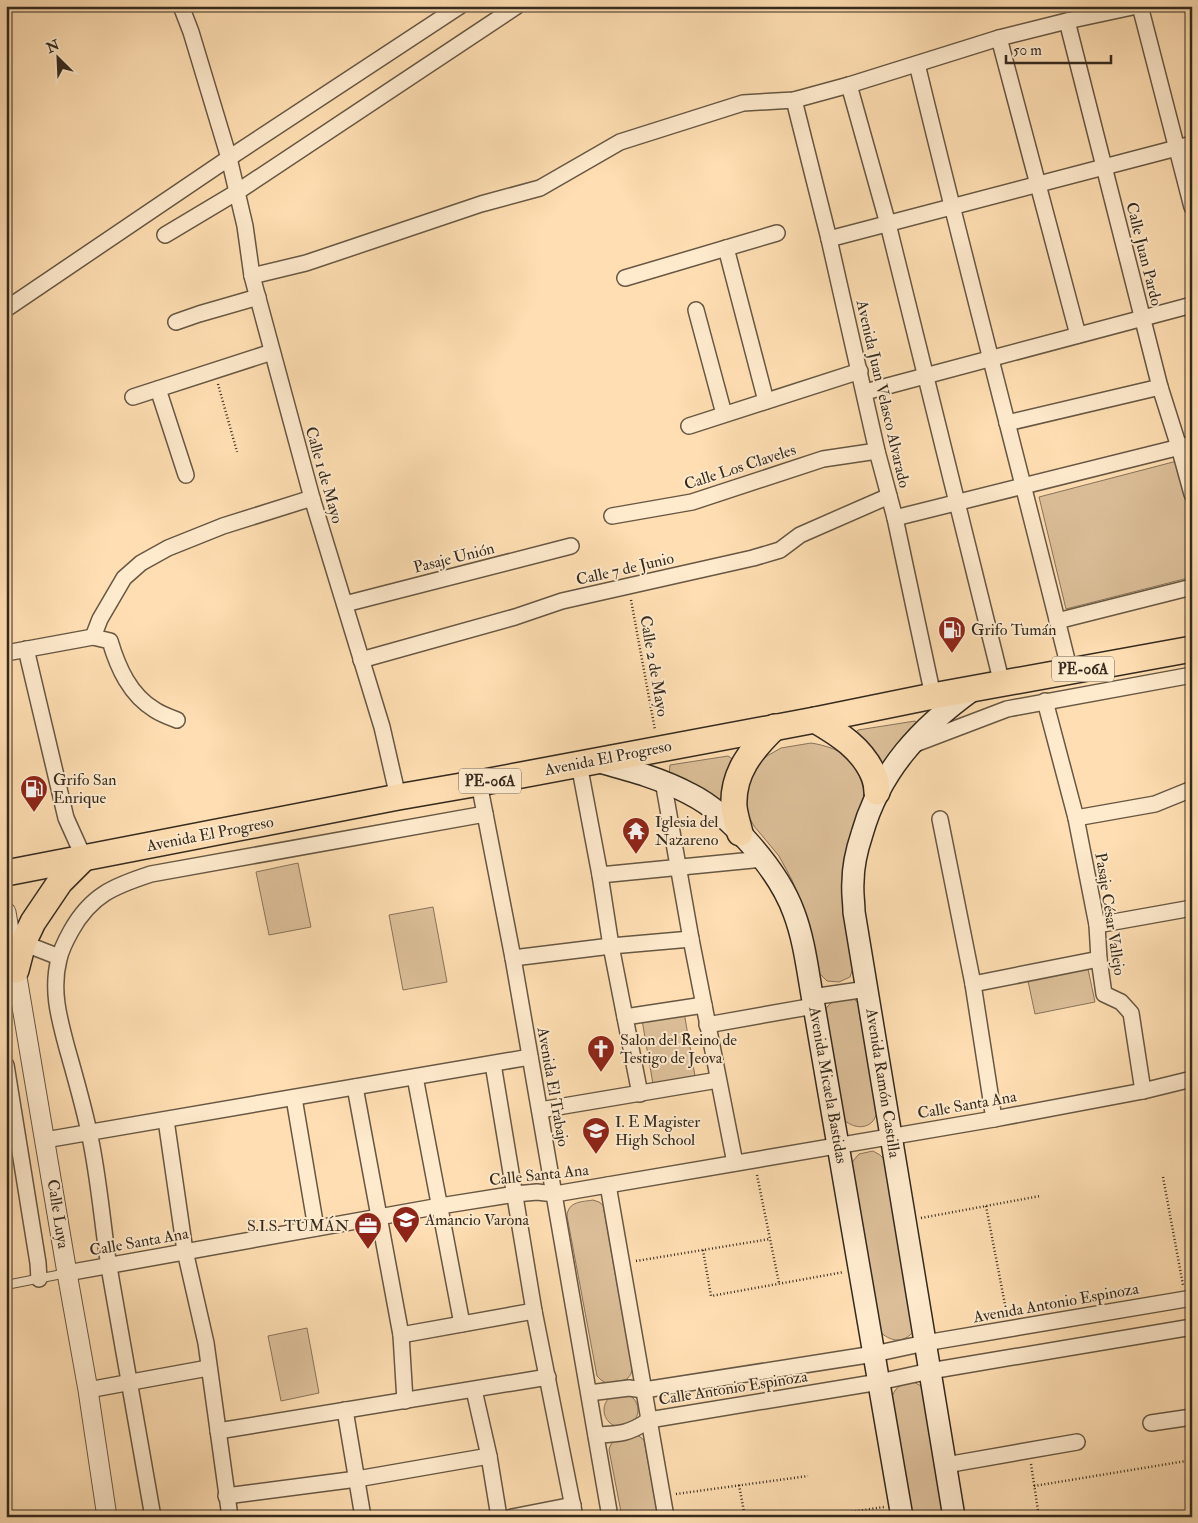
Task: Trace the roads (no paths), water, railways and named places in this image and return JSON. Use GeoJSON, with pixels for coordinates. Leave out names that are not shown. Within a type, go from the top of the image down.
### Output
{"type":"FeatureCollection","features":[{"type":"Feature","properties":{"kind":"highway","name":"PE-06A"},"geometry":{"type":"LineString","coordinates":[[974,689],[1192,649]]}},
{"type":"Feature","properties":{"kind":"highway","name":"Avenida El Progreso"},"geometry":{"type":"LineString","coordinates":[[6,873],[974,689]]}},
{"type":"Feature","properties":{"kind":"highway"},"geometry":{"type":"LineString","coordinates":[[815,720],[841,735],[854,747],[875,777],[878,792]]}},
{"type":"Feature","properties":{"kind":"highway"},"geometry":{"type":"LineString","coordinates":[[740,833],[734,809],[734,792],[738,775],[746,759],[760,741],[775,727]]}},
{"type":"Feature","properties":{"kind":"highway"},"geometry":{"type":"LineString","coordinates":[[16,970],[14,943],[33,922],[60,882],[84,858]]}},
{"type":"Feature","properties":{"kind":"main road","name":"Avenida Ramón Castilla"},"geometry":{"type":"LineString","coordinates":[[954,1517],[854,912],[852,882],[857,852],[866,820],[889,772],[911,745],[948,708],[974,689]]}},
{"type":"Feature","properties":{"kind":"main road","name":"Avenida Micaela Bastidas"},"geometry":{"type":"LineString","coordinates":[[586,762],[637,772],[663,781],[692,795],[712,808],[740,833],[763,858],[782,886],[794,912],[800,931],[813,1001],[901,1511]]}},
{"type":"Feature","properties":{"kind":"street","name":"Calle 1 de Mayo"},"geometry":{"type":"LineString","coordinates":[[181,6],[191,32],[229,158],[245,226],[252,276],[272,352],[312,498],[382,727],[398,797]]}},
{"type":"Feature","properties":{"kind":"street"},"geometry":{"type":"LineString","coordinates":[[6,309],[229,158],[460,6]]}},
{"type":"Feature","properties":{"kind":"street"},"geometry":{"type":"LineString","coordinates":[[164,235],[237,192],[517,6]]}},
{"type":"Feature","properties":{"kind":"street"},"geometry":{"type":"LineString","coordinates":[[252,276],[306,262],[472,207],[540,188],[620,142],[743,103],[794,100],[1000,38],[1138,6],[1192,207]]}},
{"type":"Feature","properties":{"kind":"street","name":"Calle Juan Pardo"},"geometry":{"type":"LineString","coordinates":[[1067,21],[1160,387],[1186,446],[1192,494]]}},
{"type":"Feature","properties":{"kind":"street"},"geometry":{"type":"LineString","coordinates":[[1000,38],[1078,335]]}},
{"type":"Feature","properties":{"kind":"street"},"geometry":{"type":"LineString","coordinates":[[917,64],[951,208],[1070,672]]}},
{"type":"Feature","properties":{"kind":"street"},"geometry":{"type":"LineString","coordinates":[[849,85],[888,224],[1002,684]]}},
{"type":"Feature","properties":{"kind":"street","name":"Avenida Juan Velasco Alvarado"},"geometry":{"type":"LineString","coordinates":[[794,100],[829,239],[877,451],[895,518],[933,696]]}},
{"type":"Feature","properties":{"kind":"street"},"geometry":{"type":"LineString","coordinates":[[829,239],[1192,144]]}},
{"type":"Feature","properties":{"kind":"street"},"geometry":{"type":"LineString","coordinates":[[625,278],[777,233]]}},
{"type":"Feature","properties":{"kind":"street"},"geometry":{"type":"LineString","coordinates":[[726,248],[766,401]]}},
{"type":"Feature","properties":{"kind":"street"},"geometry":{"type":"LineString","coordinates":[[176,322],[258,298]]}},
{"type":"Feature","properties":{"kind":"street"},"geometry":{"type":"LineString","coordinates":[[865,392],[1192,305]]}},
{"type":"Feature","properties":{"kind":"street"},"geometry":{"type":"LineString","coordinates":[[696,310],[724,414]]}},
{"type":"Feature","properties":{"kind":"street"},"geometry":{"type":"LineString","coordinates":[[133,397],[272,352]]}},
{"type":"Feature","properties":{"kind":"street"},"geometry":{"type":"LineString","coordinates":[[689,426],[860,371]]}},
{"type":"Feature","properties":{"kind":"street"},"geometry":{"type":"LineString","coordinates":[[1007,423],[1160,387]]}},
{"type":"Feature","properties":{"kind":"street"},"geometry":{"type":"LineString","coordinates":[[158,389],[186,475]]}},
{"type":"Feature","properties":{"kind":"street"},"geometry":{"type":"LineString","coordinates":[[895,518],[1186,446]]}},
{"type":"Feature","properties":{"kind":"street","name":"Calle Los Claveles"},"geometry":{"type":"LineString","coordinates":[[612,516],[692,502],[823,459],[877,451]]}},
{"type":"Feature","properties":{"kind":"street","name":"Calle 7 de Junio"},"geometry":{"type":"LineString","coordinates":[[361,660],[515,617],[562,601],[753,558],[780,550],[800,535],[889,496]]}},
{"type":"Feature","properties":{"kind":"street"},"geometry":{"type":"LineString","coordinates":[[93,637],[100,619],[124,578],[141,563],[168,548],[223,526],[312,498]]}},
{"type":"Feature","properties":{"kind":"street","name":"Pasaje Unión"},"geometry":{"type":"LineString","coordinates":[[345,604],[571,546]]}},
{"type":"Feature","properties":{"kind":"street"},"geometry":{"type":"LineString","coordinates":[[1057,621],[1192,587]]}},
{"type":"Feature","properties":{"kind":"street"},"geometry":{"type":"LineString","coordinates":[[6,653],[93,637],[110,641],[117,663],[125,679],[145,704],[157,712],[177,720]]}},
{"type":"Feature","properties":{"kind":"street"},"geometry":{"type":"LineString","coordinates":[[26,650],[66,818],[84,858]]}},
{"type":"Feature","properties":{"kind":"street"},"geometry":{"type":"LineString","coordinates":[[911,745],[1007,709],[1192,675]]}},
{"type":"Feature","properties":{"kind":"street","name":"Pasaje César Vallejo"},"geometry":{"type":"LineString","coordinates":[[1045,701],[1076,818],[1097,925],[1104,994],[1121,1002],[1131,1013],[1143,1091]]}},
{"type":"Feature","properties":{"kind":"street"},"geometry":{"type":"LineString","coordinates":[[586,762],[611,946],[640,1094]]}},
{"type":"Feature","properties":{"kind":"street"},"geometry":{"type":"LineString","coordinates":[[663,781],[691,939],[735,1163]]}},
{"type":"Feature","properties":{"kind":"street","name":"Avenida El Trabajo"},"geometry":{"type":"LineString","coordinates":[[479,783],[513,958],[610,1517]]}},
{"type":"Feature","properties":{"kind":"street"},"geometry":{"type":"LineString","coordinates":[[1076,818],[1155,804],[1192,789]]}},
{"type":"Feature","properties":{"kind":"street"},"geometry":{"type":"LineString","coordinates":[[153,1517],[131,1382],[109,1265],[89,1133],[59,1016],[55,993],[59,957],[68,936],[79,917],[93,901],[127,882],[151,874],[485,814]]}},
{"type":"Feature","properties":{"kind":"street"},"geometry":{"type":"LineString","coordinates":[[940,819],[972,984],[994,1119]]}},
{"type":"Feature","properties":{"kind":"street"},"geometry":{"type":"LineString","coordinates":[[600,875],[763,858]]}},
{"type":"Feature","properties":{"kind":"street"},"geometry":{"type":"LineString","coordinates":[[1097,925],[1192,908]]}},
{"type":"Feature","properties":{"kind":"street"},"geometry":{"type":"LineString","coordinates":[[6,912],[14,943],[59,957]]}},
{"type":"Feature","properties":{"kind":"street"},"geometry":{"type":"LineString","coordinates":[[513,958],[611,946],[691,939]]}},
{"type":"Feature","properties":{"kind":"street"},"geometry":{"type":"LineString","coordinates":[[972,984],[1099,959]]}},
{"type":"Feature","properties":{"kind":"street","name":"Calle Luya"},"geometry":{"type":"LineString","coordinates":[[16,970],[88,1390],[107,1517]]}},
{"type":"Feature","properties":{"kind":"street"},"geometry":{"type":"LineString","coordinates":[[708,1025],[867,989]]}},
{"type":"Feature","properties":{"kind":"street"},"geometry":{"type":"LineString","coordinates":[[625,1017],[704,1005]]}},
{"type":"Feature","properties":{"kind":"street"},"geometry":{"type":"LineString","coordinates":[[46,1140],[530,1057]]}},
{"type":"Feature","properties":{"kind":"street"},"geometry":{"type":"LineString","coordinates":[[493,1064],[534,1311],[574,1511],[512,1517]]}},
{"type":"Feature","properties":{"kind":"street"},"geometry":{"type":"LineString","coordinates":[[6,1065],[39,1278]]}},
{"type":"Feature","properties":{"kind":"street"},"geometry":{"type":"LineString","coordinates":[[415,1077],[462,1324]]}},
{"type":"Feature","properties":{"kind":"street","name":"Calle Santa Ana"},"geometry":{"type":"LineString","coordinates":[[67,1273],[440,1206],[515,1194],[537,1192],[555,1194],[994,1119],[1143,1091],[1192,1079]]}},
{"type":"Feature","properties":{"kind":"street"},"geometry":{"type":"LineString","coordinates":[[540,1110],[718,1080]]}},
{"type":"Feature","properties":{"kind":"street"},"geometry":{"type":"LineString","coordinates":[[355,1087],[401,1335],[405,1401]]}},
{"type":"Feature","properties":{"kind":"street"},"geometry":{"type":"LineString","coordinates":[[294,1098],[316,1228]]}},
{"type":"Feature","properties":{"kind":"street"},"geometry":{"type":"LineString","coordinates":[[166,1120],[185,1251],[206,1343],[230,1517]]}},
{"type":"Feature","properties":{"kind":"street"},"geometry":{"type":"LineString","coordinates":[[608,1185],[666,1517]]}},
{"type":"Feature","properties":{"kind":"street","name":"Avenida Antonio Espinoza"},"geometry":{"type":"LineString","coordinates":[[874,1354],[925,1343],[1189,1298]]}},
{"type":"Feature","properties":{"kind":"street"},"geometry":{"type":"LineString","coordinates":[[401,1335],[534,1311]]}},
{"type":"Feature","properties":{"kind":"street"},"geometry":{"type":"LineString","coordinates":[[930,1371],[1192,1327]]}},
{"type":"Feature","properties":{"kind":"street","name":"Calle Antonio Espinoza"},"geometry":{"type":"LineString","coordinates":[[589,1393],[629,1388],[644,1390],[874,1354]]}},
{"type":"Feature","properties":{"kind":"street"},"geometry":{"type":"LineString","coordinates":[[88,1390],[208,1368]]}},
{"type":"Feature","properties":{"kind":"street","name":"Calle Antonio Espinoza"},"geometry":{"type":"LineString","coordinates":[[596,1435],[622,1433],[637,1428],[649,1420],[879,1382],[930,1371]]}},
{"type":"Feature","properties":{"kind":"street"},"geometry":{"type":"LineString","coordinates":[[218,1431],[548,1377]]}},
{"type":"Feature","properties":{"kind":"street"},"geometry":{"type":"LineString","coordinates":[[474,1390],[489,1456],[499,1517]]}},
{"type":"Feature","properties":{"kind":"street"},"geometry":{"type":"LineString","coordinates":[[345,1410],[363,1517]]}},
{"type":"Feature","properties":{"kind":"street"},"geometry":{"type":"LineString","coordinates":[[1152,1424],[1192,1417]]}},
{"type":"Feature","properties":{"kind":"street"},"geometry":{"type":"LineString","coordinates":[[946,1465],[1077,1442]]}},
{"type":"Feature","properties":{"kind":"street"},"geometry":{"type":"LineString","coordinates":[[226,1496],[357,1479],[489,1456]]}},
{"type":"Feature","properties":{"kind":"lane"},"geometry":{"type":"LineString","coordinates":[[6,1285],[67,1273]]}},
{"type":"Feature","properties":{"kind":"place","name":"Grifo Tumán"},"geometry":{"type":"Point","coordinates":[952,654]}},
{"type":"Feature","properties":{"kind":"place","name":"Grifo San Enrique"},"geometry":{"type":"Point","coordinates":[34,813]}},
{"type":"Feature","properties":{"kind":"place","name":"Iglesia del Nazareno"},"geometry":{"type":"Point","coordinates":[636,855]}},
{"type":"Feature","properties":{"kind":"place","name":"Salon del Reino de Testigo de Jeova"},"geometry":{"type":"Point","coordinates":[601,1073]}},
{"type":"Feature","properties":{"kind":"place","name":"I. E Magister High School"},"geometry":{"type":"Point","coordinates":[596,1155]}},
{"type":"Feature","properties":{"kind":"place","name":"Amancio Varona"},"geometry":{"type":"Point","coordinates":[406,1244]}},
{"type":"Feature","properties":{"kind":"place","name":"S.I.S. TUMÁN"},"geometry":{"type":"Point","coordinates":[368,1250]}}]}
